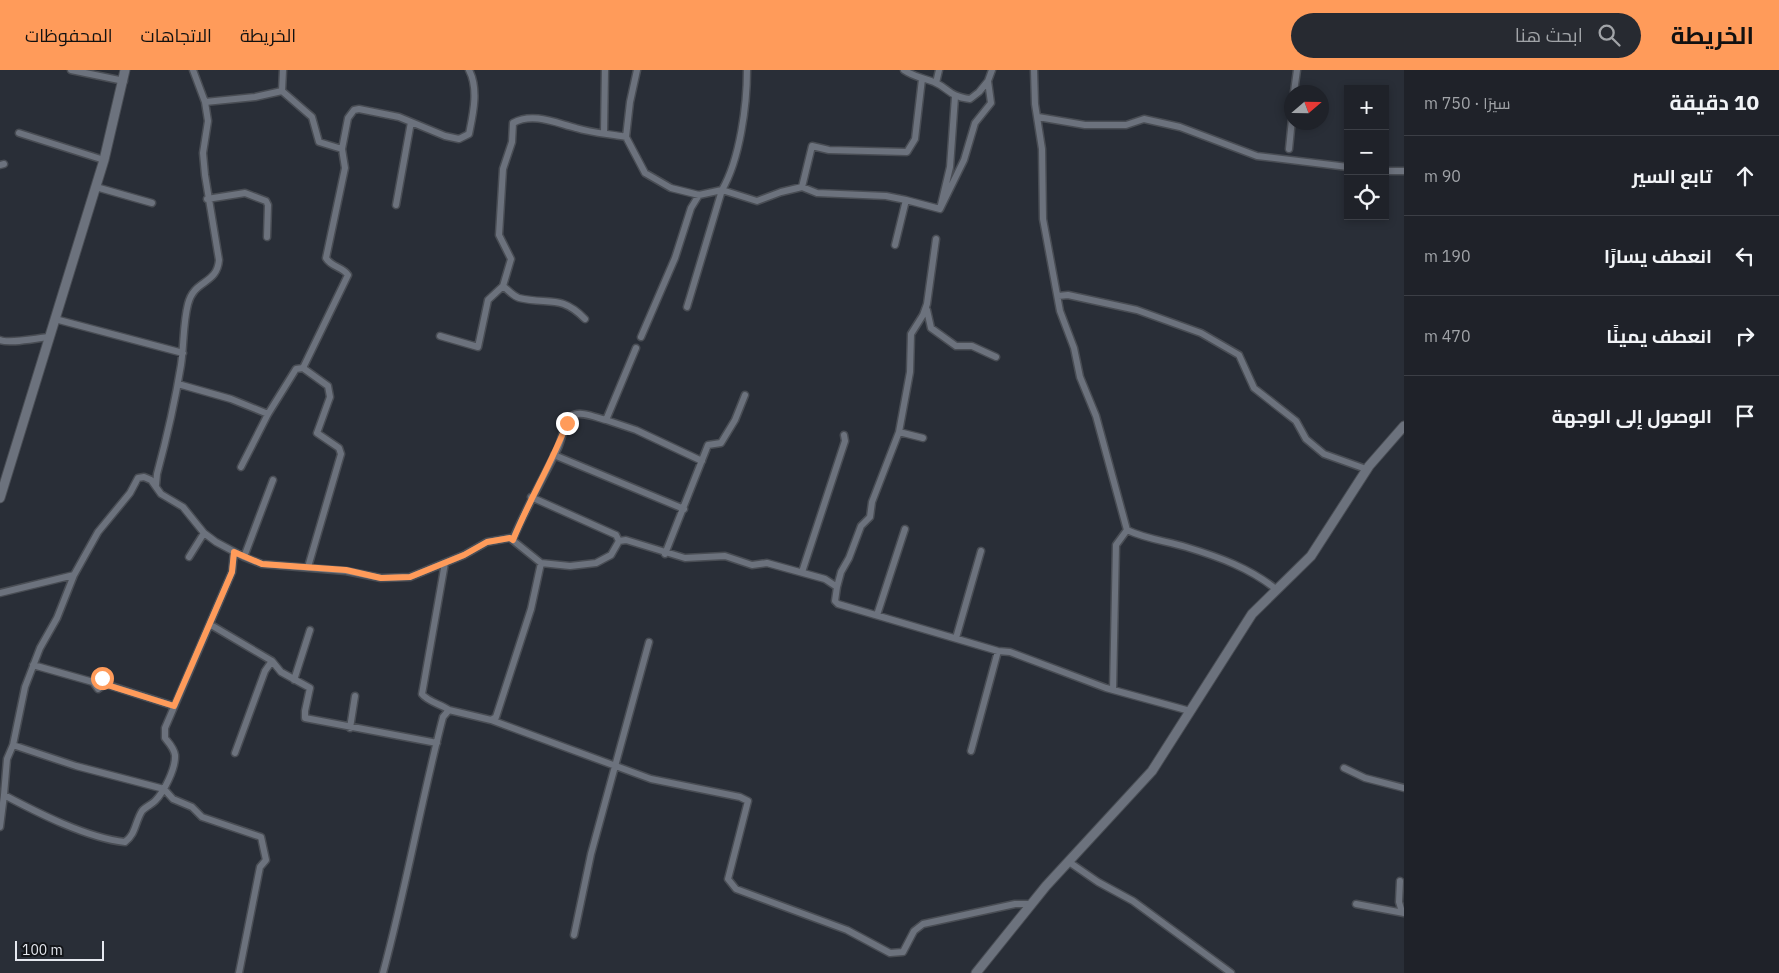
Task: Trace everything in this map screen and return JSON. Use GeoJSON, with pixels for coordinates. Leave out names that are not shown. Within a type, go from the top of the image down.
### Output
{"type":"FeatureCollection","features":[{"type":"Feature","properties":{"kind":"street"},"geometry":{"type":"LineString","coordinates":[[72,70],[124,81]]}},
{"type":"Feature","properties":{"kind":"street"},"geometry":{"type":"LineString","coordinates":[[0,498],[104,160],[124,81],[125,70]]}},
{"type":"Feature","properties":{"kind":"street"},"geometry":{"type":"LineString","coordinates":[[156,485],[178,384],[188,303],[199,285],[212,278],[218,271],[219,260],[207,199],[203,153],[208,122],[205,102],[193,70]]}},
{"type":"Feature","properties":{"kind":"street"},"geometry":{"type":"LineString","coordinates":[[282,92],[283,70]]}},
{"type":"Feature","properties":{"kind":"street"},"geometry":{"type":"LineString","coordinates":[[303,368],[348,275],[329,263],[326,258],[346,168],[342,149],[348,118],[354,110],[399,116],[445,136],[459,139],[469,134],[473,111],[474,80],[469,70]]}},
{"type":"Feature","properties":{"kind":"street"},"geometry":{"type":"LineString","coordinates":[[604,132],[605,70]]}},
{"type":"Feature","properties":{"kind":"street"},"geometry":{"type":"LineString","coordinates":[[637,70],[630,102],[626,137],[645,173],[671,188],[699,195],[722,190],[757,201],[781,192],[802,188],[817,194],[886,196],[940,209]]}},
{"type":"Feature","properties":{"kind":"street"},"geometry":{"type":"LineString","coordinates":[[687,307],[722,190],[731,174],[747,88],[747,70]]}},
{"type":"Feature","properties":{"kind":"street"},"geometry":{"type":"LineString","coordinates":[[904,70],[922,80],[936,83],[955,97],[970,98],[979,92],[988,81],[992,70]]}},
{"type":"Feature","properties":{"kind":"street"},"geometry":{"type":"LineString","coordinates":[[936,83],[939,70]]}},
{"type":"Feature","properties":{"kind":"street"},"geometry":{"type":"LineString","coordinates":[[1034,70],[1034,104],[1038,117],[1042,149],[1043,219],[1060,311],[1074,348],[1080,377],[1096,416],[1127,530]]}},
{"type":"Feature","properties":{"kind":"street"},"geometry":{"type":"LineString","coordinates":[[1295,85],[1297,70]]}},
{"type":"Feature","properties":{"kind":"street"},"geometry":{"type":"LineString","coordinates":[[802,188],[812,146],[829,150],[907,152],[914,139],[922,80]]}},
{"type":"Feature","properties":{"kind":"street"},"geometry":{"type":"LineString","coordinates":[[940,209],[964,160],[975,123],[991,103],[988,81]]}},
{"type":"Feature","properties":{"kind":"street"},"geometry":{"type":"LineString","coordinates":[[205,102],[282,92]]}},
{"type":"Feature","properties":{"kind":"street"},"geometry":{"type":"LineString","coordinates":[[282,92],[312,117],[319,142],[342,149]]}},
{"type":"Feature","properties":{"kind":"street"},"geometry":{"type":"LineString","coordinates":[[940,209],[950,166],[955,97]]}},
{"type":"Feature","properties":{"kind":"street"},"geometry":{"type":"LineString","coordinates":[[440,336],[478,347],[488,300],[503,286],[511,259],[499,235],[503,169],[512,142],[513,122],[522,117],[557,121],[576,129],[626,137]]}},
{"type":"Feature","properties":{"kind":"street"},"geometry":{"type":"LineString","coordinates":[[1038,117],[1085,124],[1126,125],[1144,119],[1180,127],[1257,156],[1344,167]]}},
{"type":"Feature","properties":{"kind":"street"},"geometry":{"type":"LineString","coordinates":[[396,205],[412,122]]}},
{"type":"Feature","properties":{"kind":"street"},"geometry":{"type":"LineString","coordinates":[[1289,149],[1291,130]]}},
{"type":"Feature","properties":{"kind":"street"},"geometry":{"type":"LineString","coordinates":[[19,133],[104,160]]}},
{"type":"Feature","properties":{"kind":"street"},"geometry":{"type":"LineString","coordinates":[[1389,171],[1404,171]]}},
{"type":"Feature","properties":{"kind":"street"},"geometry":{"type":"LineString","coordinates":[[96,187],[152,203]]}},
{"type":"Feature","properties":{"kind":"street"},"geometry":{"type":"LineString","coordinates":[[207,199],[245,193],[266,201],[268,206],[267,237]]}},
{"type":"Feature","properties":{"kind":"street"},"geometry":{"type":"LineString","coordinates":[[640,337],[675,258],[691,208],[699,195]]}},
{"type":"Feature","properties":{"kind":"street"},"geometry":{"type":"LineString","coordinates":[[896,246],[906,200]]}},
{"type":"Feature","properties":{"kind":"street"},"geometry":{"type":"LineString","coordinates":[[936,239],[927,304],[931,328],[956,346],[972,346],[996,358]]}},
{"type":"Feature","properties":{"kind":"street"},"geometry":{"type":"LineString","coordinates":[[503,286],[517,298],[546,300],[573,306],[586,319]]}},
{"type":"Feature","properties":{"kind":"street"},"geometry":{"type":"LineString","coordinates":[[1058,296],[1068,295],[1137,310],[1201,333],[1239,355],[1254,388],[1296,421],[1306,439],[1324,454],[1366,469]]}},
{"type":"Feature","properties":{"kind":"street"},"geometry":{"type":"LineString","coordinates":[[927,304],[923,315],[911,334],[910,372],[899,432],[872,502],[870,517],[861,526],[837,587],[835,601],[838,604],[998,651],[1030,658],[1112,690],[1190,711]]}},
{"type":"Feature","properties":{"kind":"street"},"geometry":{"type":"LineString","coordinates":[[56,319],[182,353]]}},
{"type":"Feature","properties":{"kind":"street"},"geometry":{"type":"LineString","coordinates":[[0,340],[7,343],[27,338],[50,337]]}},
{"type":"Feature","properties":{"kind":"street"},"geometry":{"type":"LineString","coordinates":[[606,420],[610,415],[621,380],[636,348]]}},
{"type":"Feature","properties":{"kind":"street"},"geometry":{"type":"LineString","coordinates":[[241,467],[268,414],[296,369],[303,368],[328,386],[330,397],[317,433],[339,448],[341,454],[308,568]]}},
{"type":"Feature","properties":{"kind":"street"},"geometry":{"type":"LineString","coordinates":[[178,384],[232,399],[268,414]]}},
{"type":"Feature","properties":{"kind":"street"},"geometry":{"type":"LineString","coordinates":[[666,554],[708,445],[721,443],[735,420],[745,395]]}},
{"type":"Feature","properties":{"kind":"street"},"geometry":{"type":"LineString","coordinates":[[513,540],[531,498],[573,415],[580,413],[636,430],[702,461]]}},
{"type":"Feature","properties":{"kind":"street"},"geometry":{"type":"LineString","coordinates":[[976,973],[1068,862],[1152,771],[1252,614],[1310,556],[1366,469],[1404,426]]}},
{"type":"Feature","properties":{"kind":"street"},"geometry":{"type":"LineString","coordinates":[[899,432],[922,438]]}},
{"type":"Feature","properties":{"kind":"street"},"geometry":{"type":"LineString","coordinates":[[802,572],[845,441],[844,435]]}},
{"type":"Feature","properties":{"kind":"street"},"geometry":{"type":"LineString","coordinates":[[554,455],[684,509]]}},
{"type":"Feature","properties":{"kind":"street"},"geometry":{"type":"LineString","coordinates":[[0,827],[7,759],[13,745],[25,686],[33,665],[57,618],[74,575],[98,532],[130,493],[138,478],[144,477],[156,485],[161,494],[170,501],[184,507],[204,533],[234,552],[262,564],[346,570],[381,578],[410,577],[445,563],[487,542],[510,538],[540,563],[570,566],[596,563],[611,555],[619,541]]}},
{"type":"Feature","properties":{"kind":"street"},"geometry":{"type":"LineString","coordinates":[[244,557],[273,480]]}},
{"type":"Feature","properties":{"kind":"street"},"geometry":{"type":"LineString","coordinates":[[531,498],[616,536],[619,541]]}},
{"type":"Feature","properties":{"kind":"street"},"geometry":{"type":"LineString","coordinates":[[877,615],[904,529]]}},
{"type":"Feature","properties":{"kind":"street"},"geometry":{"type":"LineString","coordinates":[[1127,530],[1143,537],[1185,547],[1233,562],[1260,576],[1277,590]]}},
{"type":"Feature","properties":{"kind":"street"},"geometry":{"type":"LineString","coordinates":[[1112,690],[1116,545],[1127,530]]}},
{"type":"Feature","properties":{"kind":"street"},"geometry":{"type":"LineString","coordinates":[[189,558],[204,533]]}},
{"type":"Feature","properties":{"kind":"street"},"geometry":{"type":"LineString","coordinates":[[619,541],[626,540],[666,554],[685,558],[725,556],[752,565],[767,562],[825,579],[837,587]]}},
{"type":"Feature","properties":{"kind":"street"},"geometry":{"type":"LineString","coordinates":[[956,638],[981,551]]}},
{"type":"Feature","properties":{"kind":"street"},"geometry":{"type":"LineString","coordinates":[[4,795],[39,813],[108,840],[125,842],[132,837],[143,810],[156,800],[164,789],[175,756],[172,746],[165,738],[165,728],[211,625],[232,572],[234,552]]}},
{"type":"Feature","properties":{"kind":"street"},"geometry":{"type":"LineString","coordinates":[[445,563],[422,694],[426,699],[440,703],[449,710],[491,720],[650,779],[740,797],[748,802],[728,879],[736,889],[847,930],[890,953],[903,952],[914,931],[923,924],[1015,904],[1032,904]]}},
{"type":"Feature","properties":{"kind":"street"},"geometry":{"type":"LineString","coordinates":[[491,720],[496,717],[531,609],[540,563]]}},
{"type":"Feature","properties":{"kind":"street"},"geometry":{"type":"LineString","coordinates":[[0,593],[74,575]]}},
{"type":"Feature","properties":{"kind":"street"},"geometry":{"type":"LineString","coordinates":[[211,625],[272,660],[281,672],[310,688],[305,718],[437,743]]}},
{"type":"Feature","properties":{"kind":"street"},"geometry":{"type":"LineString","coordinates":[[294,680],[310,630]]}},
{"type":"Feature","properties":{"kind":"street"},"geometry":{"type":"LineString","coordinates":[[574,935],[591,854],[614,765],[650,642]]}},
{"type":"Feature","properties":{"kind":"street"},"geometry":{"type":"LineString","coordinates":[[971,751],[998,651]]}},
{"type":"Feature","properties":{"kind":"street"},"geometry":{"type":"LineString","coordinates":[[235,753],[265,671],[272,660]]}},
{"type":"Feature","properties":{"kind":"street"},"geometry":{"type":"LineString","coordinates":[[33,665],[93,682],[98,689],[102,688],[104,684],[174,706]]}},
{"type":"Feature","properties":{"kind":"street"},"geometry":{"type":"LineString","coordinates":[[350,728],[355,696]]}},
{"type":"Feature","properties":{"kind":"street"},"geometry":{"type":"LineString","coordinates":[[382,973],[406,880],[437,743],[444,717],[449,710]]}},
{"type":"Feature","properties":{"kind":"street"},"geometry":{"type":"LineString","coordinates":[[13,745],[76,766],[164,789],[173,799],[192,807],[202,817],[261,837],[266,860],[260,867],[239,973]]}},
{"type":"Feature","properties":{"kind":"street"},"geometry":{"type":"LineString","coordinates":[[1344,768],[1366,778],[1404,788]]}},
{"type":"Feature","properties":{"kind":"street"},"geometry":{"type":"LineString","coordinates":[[1068,862],[1132,901],[1230,973]]}},
{"type":"Feature","properties":{"kind":"street"},"geometry":{"type":"LineString","coordinates":[[1400,880],[1399,902],[1403,912]]}},
{"type":"Feature","properties":{"kind":"street"},"geometry":{"type":"LineString","coordinates":[[1356,904],[1403,912]]}},
{"type":"Feature","properties":{"kind":"route"},"geometry":{"type":"LineString","coordinates":[[102,678],[105,682],[104,684],[174,706],[211,625],[232,572],[234,552],[262,564],[346,570],[381,578],[410,577],[464,555],[487,542],[510,538],[513,540],[524,511],[558,448],[567,423]]}}]}
